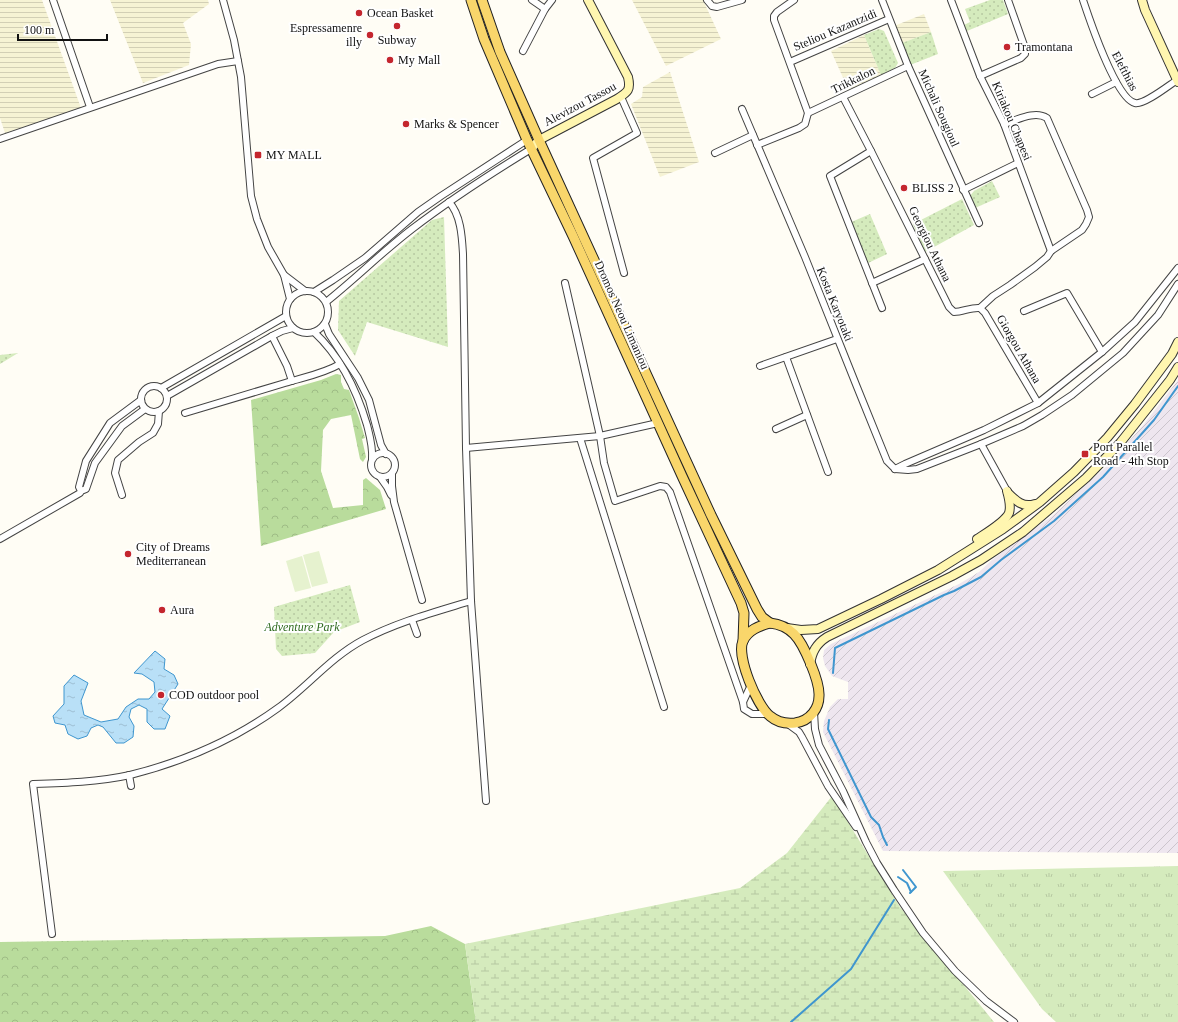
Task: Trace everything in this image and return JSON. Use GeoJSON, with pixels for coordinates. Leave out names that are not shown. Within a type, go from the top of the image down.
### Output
{"type":"FeatureCollection","features":[{"type":"Feature","properties":{"kind":"main road","name":"Dromos Neou Limaniou"},"geometry":{"type":"LineString","coordinates":[[471,0],[484,39],[526,140],[573,236],[741,603],[744,613],[743,641]]}},
{"type":"Feature","properties":{"kind":"main road","name":"Dromos Neou Limaniou"},"geometry":{"type":"LineString","coordinates":[[482,0],[500,52],[539,140],[711,515],[757,609],[762,617],[770,623]]}},
{"type":"Feature","properties":{"kind":"main road","name":"Alevizou Tassou"},"geometry":{"type":"LineString","coordinates":[[539,140],[621,97],[627,92],[630,86],[628,77],[588,0]]}},
{"type":"Feature","properties":{"kind":"main road"},"geometry":{"type":"LineString","coordinates":[[1142,0],[1145,10],[1177,81]]}},
{"type":"Feature","properties":{"kind":"main road"},"geometry":{"type":"LineString","coordinates":[[526,140],[539,140]]}},
{"type":"Feature","properties":{"kind":"main road"},"geometry":{"type":"LineString","coordinates":[[531,149],[539,140]]}},
{"type":"Feature","properties":{"kind":"main road"},"geometry":{"type":"LineString","coordinates":[[786,628],[802,630],[818,629],[938,570],[1002,529],[1040,502],[1074,472],[1107,438],[1135,404],[1172,354],[1178,342]]}},
{"type":"Feature","properties":{"kind":"main road"},"geometry":{"type":"LineString","coordinates":[[810,664],[817,644],[827,637],[952,576],[981,560],[1022,532],[1086,478],[1120,443],[1170,380],[1178,367]]}},
{"type":"Feature","properties":{"kind":"main road"},"geometry":{"type":"LineString","coordinates":[[1007,491],[1014,500],[1022,505],[1032,505],[1040,502]]}},
{"type":"Feature","properties":{"kind":"main road"},"geometry":{"type":"LineString","coordinates":[[938,570],[964,548],[1001,522],[1009,514],[1009,500],[1007,491]]}},
{"type":"Feature","properties":{"kind":"main road"},"geometry":{"type":"LineString","coordinates":[[770,623],[786,628],[795,635],[800,642],[815,676],[819,695],[814,712],[803,721],[788,724],[777,721],[768,714],[751,685],[742,657],[743,641],[749,632],[757,627],[770,623]]}},
{"type":"Feature","properties":{"kind":"street"},"geometry":{"type":"LineString","coordinates":[[52,0],[90,107]]}},
{"type":"Feature","properties":{"kind":"street"},"geometry":{"type":"LineString","coordinates":[[223,0],[241,77],[251,196],[257,219],[268,247],[284,275],[290,299]]}},
{"type":"Feature","properties":{"kind":"street"},"geometry":{"type":"LineString","coordinates":[[532,0],[545,9]]}},
{"type":"Feature","properties":{"kind":"street"},"geometry":{"type":"LineString","coordinates":[[523,51],[545,9],[552,0]]}},
{"type":"Feature","properties":{"kind":"street"},"geometry":{"type":"LineString","coordinates":[[707,0],[712,6],[717,7],[742,0]]}},
{"type":"Feature","properties":{"kind":"street"},"geometry":{"type":"LineString","coordinates":[[757,145],[799,128],[804,124],[808,114],[774,20],[774,16],[777,12],[794,0]]}},
{"type":"Feature","properties":{"kind":"street","name":"Michali Sougioul"},"geometry":{"type":"LineString","coordinates":[[882,0],[908,66],[979,223]]}},
{"type":"Feature","properties":{"kind":"street","name":"Kiriakou Chapesi"},"geometry":{"type":"LineString","coordinates":[[951,0],[980,76],[1004,124],[1051,251]]}},
{"type":"Feature","properties":{"kind":"street"},"geometry":{"type":"LineString","coordinates":[[980,76],[1022,58],[1025,54],[1025,48],[1008,0]]}},
{"type":"Feature","properties":{"kind":"street","name":"Elefthias"},"geometry":{"type":"LineString","coordinates":[[1083,0],[1095,35],[1116,82],[1129,100],[1135,103],[1142,103],[1177,81]]}},
{"type":"Feature","properties":{"kind":"street","name":"Steliou Kazantzidi"},"geometry":{"type":"LineString","coordinates":[[790,62],[890,19]]}},
{"type":"Feature","properties":{"kind":"street"},"geometry":{"type":"LineString","coordinates":[[0,139],[218,64],[238,61]]}},
{"type":"Feature","properties":{"kind":"street","name":"Trikkalon"},"geometry":{"type":"LineString","coordinates":[[808,114],[908,66]]}},
{"type":"Feature","properties":{"kind":"street"},"geometry":{"type":"LineString","coordinates":[[1092,94],[1116,82]]}},
{"type":"Feature","properties":{"kind":"street"},"geometry":{"type":"LineString","coordinates":[[621,97],[637,133],[593,158],[624,273]]}},
{"type":"Feature","properties":{"kind":"street","name":"Georgiou Athana"},"geometry":{"type":"LineString","coordinates":[[843,97],[949,307],[954,312],[961,312],[974,307],[980,308]]}},
{"type":"Feature","properties":{"kind":"street","name":"Kosta Karyotaki"},"geometry":{"type":"LineString","coordinates":[[742,109],[805,257],[887,461],[895,469]]}},
{"type":"Feature","properties":{"kind":"street"},"geometry":{"type":"LineString","coordinates":[[980,308],[993,296],[1035,268],[1051,251],[1082,230],[1089,217],[1088,210],[1047,118],[1036,114],[1004,124]]}},
{"type":"Feature","properties":{"kind":"street"},"geometry":{"type":"LineString","coordinates":[[715,153],[753,135]]}},
{"type":"Feature","properties":{"kind":"street"},"geometry":{"type":"LineString","coordinates":[[314,292],[365,258],[418,212],[526,140]]}},
{"type":"Feature","properties":{"kind":"street"},"geometry":{"type":"LineString","coordinates":[[326,302],[410,230],[449,202],[531,149]]}},
{"type":"Feature","properties":{"kind":"street"},"geometry":{"type":"LineString","coordinates":[[871,151],[830,176],[882,308]]}},
{"type":"Feature","properties":{"kind":"street"},"geometry":{"type":"LineString","coordinates":[[963,190],[1018,163]]}},
{"type":"Feature","properties":{"kind":"street"},"geometry":{"type":"LineString","coordinates":[[449,202],[458,220],[462,237],[466,448],[471,601],[486,802]]}},
{"type":"Feature","properties":{"kind":"street"},"geometry":{"type":"LineString","coordinates":[[872,283],[925,259]]}},
{"type":"Feature","properties":{"kind":"street"},"geometry":{"type":"LineString","coordinates":[[895,469],[984,430],[1038,403],[1102,352],[1135,322],[1178,268]]}},
{"type":"Feature","properties":{"kind":"street"},"geometry":{"type":"LineString","coordinates":[[284,275],[305,291]]}},
{"type":"Feature","properties":{"kind":"street"},"geometry":{"type":"LineString","coordinates":[[565,283],[600,436],[604,463],[615,501],[660,486],[666,487],[670,492],[743,702],[744,709],[752,714],[768,714]]}},
{"type":"Feature","properties":{"kind":"street"},"geometry":{"type":"LineString","coordinates":[[895,469],[917,469],[982,444],[1023,426],[1042,415],[1072,395],[1124,353],[1158,315],[1178,284]]}},
{"type":"Feature","properties":{"kind":"street"},"geometry":{"type":"LineString","coordinates":[[305,291],[314,292],[321,296],[328,307],[328,316],[325,324],[314,332],[305,333],[293,328],[286,316],[286,308],[290,299],[305,291]]}},
{"type":"Feature","properties":{"kind":"street"},"geometry":{"type":"LineString","coordinates":[[1024,311],[1067,293],[1102,352]]}},
{"type":"Feature","properties":{"kind":"street","name":"Giorgou Athana"},"geometry":{"type":"LineString","coordinates":[[980,308],[986,313],[1038,403]]}},
{"type":"Feature","properties":{"kind":"street"},"geometry":{"type":"LineString","coordinates":[[161,388],[286,316]]}},
{"type":"Feature","properties":{"kind":"street"},"geometry":{"type":"LineString","coordinates":[[1135,322],[1144,330]]}},
{"type":"Feature","properties":{"kind":"street"},"geometry":{"type":"LineString","coordinates":[[325,324],[329,334],[358,378],[369,400],[381,445],[386,454]]}},
{"type":"Feature","properties":{"kind":"street"},"geometry":{"type":"LineString","coordinates":[[167,396],[272,336],[293,328]]}},
{"type":"Feature","properties":{"kind":"street"},"geometry":{"type":"LineString","coordinates":[[314,332],[340,364],[351,382],[362,409],[373,447],[371,468],[374,474],[380,477],[386,477],[392,473],[395,468],[392,457],[386,454],[377,454],[372,459]]}},
{"type":"Feature","properties":{"kind":"street"},"geometry":{"type":"LineString","coordinates":[[272,336],[287,366],[292,381]]}},
{"type":"Feature","properties":{"kind":"street"},"geometry":{"type":"LineString","coordinates":[[760,366],[837,339]]}},
{"type":"Feature","properties":{"kind":"street"},"geometry":{"type":"LineString","coordinates":[[786,357],[828,472]]}},
{"type":"Feature","properties":{"kind":"street"},"geometry":{"type":"LineString","coordinates":[[185,413],[319,374],[340,364]]}},
{"type":"Feature","properties":{"kind":"street"},"geometry":{"type":"LineString","coordinates":[[154,386],[161,388],[167,396],[166,403],[159,411],[152,412],[145,408],[142,403],[141,400],[143,391],[148,387],[154,386]]}},
{"type":"Feature","properties":{"kind":"street"},"geometry":{"type":"LineString","coordinates":[[81,491],[79,487],[86,461],[110,423],[141,400]]}},
{"type":"Feature","properties":{"kind":"street"},"geometry":{"type":"LineString","coordinates":[[0,539],[86,489],[95,463],[122,426],[145,408]]}},
{"type":"Feature","properties":{"kind":"street"},"geometry":{"type":"LineString","coordinates":[[122,495],[115,473],[118,460],[139,442],[153,433],[158,424],[159,411]]}},
{"type":"Feature","properties":{"kind":"street"},"geometry":{"type":"LineString","coordinates":[[776,429],[807,415]]}},
{"type":"Feature","properties":{"kind":"street"},"geometry":{"type":"LineString","coordinates":[[466,448],[600,436],[658,423]]}},
{"type":"Feature","properties":{"kind":"street"},"geometry":{"type":"LineString","coordinates":[[580,438],[664,707]]}},
{"type":"Feature","properties":{"kind":"street"},"geometry":{"type":"LineString","coordinates":[[982,444],[1007,491]]}},
{"type":"Feature","properties":{"kind":"street"},"geometry":{"type":"LineString","coordinates":[[392,473],[394,502],[422,600]]}},
{"type":"Feature","properties":{"kind":"street"},"geometry":{"type":"LineString","coordinates":[[380,477],[387,487],[394,502]]}},
{"type":"Feature","properties":{"kind":"street"},"geometry":{"type":"LineString","coordinates":[[52,934],[33,784],[84,782],[129,775],[182,759],[225,740],[271,713],[306,685],[327,665],[344,652],[368,638],[386,629],[471,601]]}},
{"type":"Feature","properties":{"kind":"street"},"geometry":{"type":"LineString","coordinates":[[412,620],[417,634]]}},
{"type":"Feature","properties":{"kind":"street"},"geometry":{"type":"LineString","coordinates":[[743,702],[751,685]]}},
{"type":"Feature","properties":{"kind":"street"},"geometry":{"type":"LineString","coordinates":[[814,712],[815,729],[819,745],[866,842],[894,890],[923,933],[955,971],[986,1001],[1014,1022]]}},
{"type":"Feature","properties":{"kind":"street"},"geometry":{"type":"LineString","coordinates":[[788,724],[799,732],[828,786],[866,842]]}},
{"type":"Feature","properties":{"kind":"street"},"geometry":{"type":"LineString","coordinates":[[129,775],[131,786]]}},
{"type":"Feature","properties":{"kind":"shaded area"},"geometry":{"type":"Polygon","coordinates":[[[0,0],[42,0],[81,108],[5,133],[0,118],[0,0]]]}},
{"type":"Feature","properties":{"kind":"shaded area"},"geometry":{"type":"Polygon","coordinates":[[[110,0],[208,0],[209,4],[183,23],[191,44],[189,65],[143,83],[110,0]]]}},
{"type":"Feature","properties":{"kind":"shaded area"},"geometry":{"type":"Polygon","coordinates":[[[632,0],[703,0],[721,39],[666,66],[632,0]]]}},
{"type":"Feature","properties":{"kind":"shaded area"},"geometry":{"type":"Polygon","coordinates":[[[924,14],[931,32],[902,43],[894,26],[924,14]]]}},
{"type":"Feature","properties":{"kind":"shaded area"},"geometry":{"type":"Polygon","coordinates":[[[864,35],[881,75],[849,91],[831,51],[864,35]]]}},
{"type":"Feature","properties":{"kind":"shaded area"},"geometry":{"type":"Polygon","coordinates":[[[670,72],[699,162],[660,177],[631,104],[642,97],[643,87],[670,72]]]}},
{"type":"Feature","properties":{"kind":"shaded area"},"geometry":{"type":"Polygon","coordinates":[[[1178,380],[1178,853],[883,851],[823,732],[824,721],[830,707],[838,699],[848,699],[848,682],[832,676],[825,666],[823,658],[824,650],[831,644],[959,584],[979,572],[993,559],[1052,516],[1111,462],[1144,424],[1178,380]]]}},
{"type":"Feature","properties":{"kind":"green space"},"geometry":{"type":"Polygon","coordinates":[[[990,0],[1003,0],[1008,14],[967,31],[964,25],[970,22],[965,9],[990,0]]]}},
{"type":"Feature","properties":{"kind":"green space"},"geometry":{"type":"Polygon","coordinates":[[[879,29],[884,31],[898,63],[895,68],[881,75],[864,35],[879,29]]]}},
{"type":"Feature","properties":{"kind":"green space"},"geometry":{"type":"Polygon","coordinates":[[[931,32],[938,54],[910,65],[902,43],[931,32]]]}},
{"type":"Feature","properties":{"kind":"green space"},"geometry":{"type":"Polygon","coordinates":[[[992,181],[1000,197],[975,208],[970,196],[974,191],[992,181]]]}},
{"type":"Feature","properties":{"kind":"green space"},"geometry":{"type":"Polygon","coordinates":[[[962,199],[974,225],[925,252],[913,224],[962,199]]]}},
{"type":"Feature","properties":{"kind":"green space"},"geometry":{"type":"Polygon","coordinates":[[[870,214],[887,254],[866,264],[849,223],[870,214]]]}},
{"type":"Feature","properties":{"kind":"green space"},"geometry":{"type":"Polygon","coordinates":[[[444,217],[448,347],[367,322],[355,356],[338,330],[339,301],[432,220],[444,217]]]}},
{"type":"Feature","properties":{"kind":"green space"},"geometry":{"type":"Polygon","coordinates":[[[18,353],[0,364],[0,355],[18,353]]]}},
{"type":"Feature","properties":{"kind":"green space"},"geometry":{"type":"Polygon","coordinates":[[[336,374],[341,375],[341,382],[344,389],[349,390],[365,438],[362,439],[366,457],[363,462],[360,459],[351,415],[331,419],[323,430],[321,471],[333,508],[363,505],[363,480],[366,478],[380,490],[386,509],[261,546],[251,400],[321,380],[336,374]]]}},
{"type":"Feature","properties":{"kind":"green space"},"geometry":{"type":"Polygon","coordinates":[[[319,551],[328,583],[312,587],[303,555],[319,551]]]}},
{"type":"Feature","properties":{"kind":"green space"},"geometry":{"type":"Polygon","coordinates":[[[302,556],[311,588],[295,592],[286,561],[302,556]]]}},
{"type":"Feature","properties":{"kind":"green space","name":"Adventure Park"},"geometry":{"type":"Polygon","coordinates":[[[350,585],[360,622],[334,632],[315,653],[282,656],[276,649],[274,607],[350,585]]]}},
{"type":"Feature","properties":{"kind":"green space"},"geometry":{"type":"Polygon","coordinates":[[[832,796],[900,907],[994,1022],[476,1022],[465,944],[740,888],[787,853],[832,796]]]}},
{"type":"Feature","properties":{"kind":"green space"},"geometry":{"type":"Polygon","coordinates":[[[1178,866],[1178,1022],[1056,1022],[1042,1009],[943,871],[1178,866]]]}},
{"type":"Feature","properties":{"kind":"green space"},"geometry":{"type":"Polygon","coordinates":[[[431,926],[465,944],[476,1022],[0,1022],[0,942],[385,936],[431,926]]]}},
{"type":"Feature","properties":{"kind":"water","name":"COD outdoor pool"},"geometry":{"type":"Polygon","coordinates":[[[155,651],[165,659],[164,669],[174,675],[178,684],[162,709],[170,716],[165,729],[154,729],[147,722],[147,709],[139,705],[131,709],[129,717],[134,726],[133,737],[124,743],[116,743],[103,727],[98,725],[91,728],[87,736],[78,739],[68,734],[65,725],[55,723],[53,716],[64,704],[64,686],[74,675],[88,683],[81,701],[84,715],[101,722],[118,719],[126,707],[138,699],[149,699],[155,692],[154,682],[142,674],[134,673],[155,651]]]}},
{"type":"Feature","properties":{"kind":"waterway"},"geometry":{"type":"LineString","coordinates":[[833,673],[835,648],[981,577],[1001,560],[1054,521],[1103,477],[1154,420],[1178,386]]}},
{"type":"Feature","properties":{"kind":"waterway"},"geometry":{"type":"LineString","coordinates":[[829,720],[828,729],[871,817],[879,825],[887,845]]}},
{"type":"Feature","properties":{"kind":"waterway"},"geometry":{"type":"LineString","coordinates":[[903,870],[916,887],[910,893]]}},
{"type":"Feature","properties":{"kind":"waterway"},"geometry":{"type":"LineString","coordinates":[[898,877],[907,883],[911,892]]}},
{"type":"Feature","properties":{"kind":"waterway"},"geometry":{"type":"LineString","coordinates":[[791,1022],[851,969],[894,900]]}},
{"type":"Feature","properties":{"kind":"place","name":"Ocean Basket"},"geometry":{"type":"Point","coordinates":[359,13]}},
{"type":"Feature","properties":{"kind":"place","name":"Subway"},"geometry":{"type":"Point","coordinates":[397,26]}},
{"type":"Feature","properties":{"kind":"place","name":"Espressamenre illy"},"geometry":{"type":"Point","coordinates":[370,35]}},
{"type":"Feature","properties":{"kind":"place","name":"Tramontana"},"geometry":{"type":"Point","coordinates":[1007,47]}},
{"type":"Feature","properties":{"kind":"place","name":"My Mall"},"geometry":{"type":"Point","coordinates":[390,60]}},
{"type":"Feature","properties":{"kind":"place","name":"Marks & Spencer"},"geometry":{"type":"Point","coordinates":[406,124]}},
{"type":"Feature","properties":{"kind":"place","name":"MY MALL"},"geometry":{"type":"Point","coordinates":[258,155]}},
{"type":"Feature","properties":{"kind":"place","name":"BLISS 2"},"geometry":{"type":"Point","coordinates":[904,188]}},
{"type":"Feature","properties":{"kind":"place","name":"Port Parallel Road - 4th Stop"},"geometry":{"type":"Point","coordinates":[1085,454]}},
{"type":"Feature","properties":{"kind":"place","name":"City of Dreams Mediterranean"},"geometry":{"type":"Point","coordinates":[128,554]}},
{"type":"Feature","properties":{"kind":"place","name":"Aura"},"geometry":{"type":"Point","coordinates":[162,610]}},
{"type":"Feature","properties":{"kind":"place","name":"COD outdoor pool"},"geometry":{"type":"Point","coordinates":[161,695]}}]}
